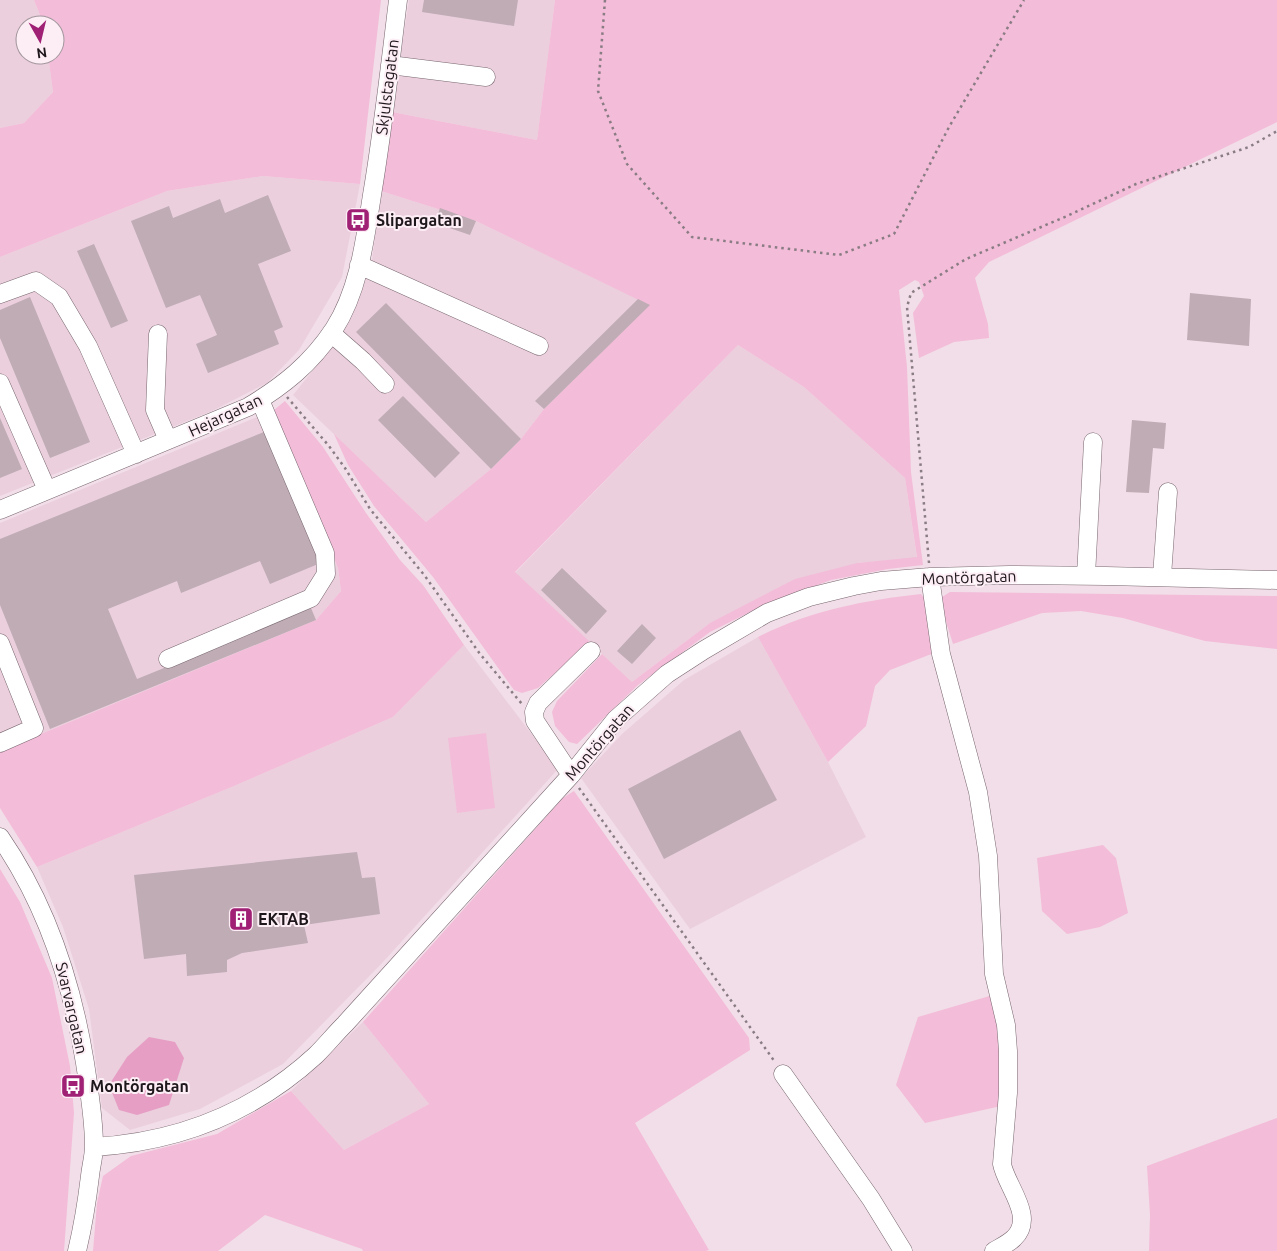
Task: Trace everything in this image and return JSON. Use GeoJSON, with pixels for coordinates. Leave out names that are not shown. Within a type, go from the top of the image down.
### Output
{"type":"FeatureCollection","features":[{"type":"Feature","properties":{"kind":"street","name":"Skjulstagatan"},"geometry":{"type":"LineString","coordinates":[[376,174],[398,0]]}},
{"type":"Feature","properties":{"kind":"street"},"geometry":{"type":"LineString","coordinates":[[390,65],[486,77]]}},
{"type":"Feature","properties":{"kind":"street","name":"Hejargatan"},"geometry":{"type":"LineString","coordinates":[[0,510],[248,407],[279,388],[312,358],[331,333],[350,296],[364,247],[376,174]]}},
{"type":"Feature","properties":{"kind":"street"},"geometry":{"type":"LineString","coordinates":[[359,265],[539,346]]}},
{"type":"Feature","properties":{"kind":"street"},"geometry":{"type":"LineString","coordinates":[[0,294],[36,281],[60,297],[88,346],[136,454]]}},
{"type":"Feature","properties":{"kind":"street"},"geometry":{"type":"LineString","coordinates":[[331,333],[363,361],[385,384]]}},
{"type":"Feature","properties":{"kind":"street"},"geometry":{"type":"LineString","coordinates":[[158,334],[154,410],[168,440]]}},
{"type":"Feature","properties":{"kind":"street"},"geometry":{"type":"LineString","coordinates":[[0,383],[47,490]]}},
{"type":"Feature","properties":{"kind":"street"},"geometry":{"type":"LineString","coordinates":[[168,659],[311,598],[326,574],[325,553],[260,400]]}},
{"type":"Feature","properties":{"kind":"street"},"geometry":{"type":"LineString","coordinates":[[1086,576],[1093,442]]}},
{"type":"Feature","properties":{"kind":"street"},"geometry":{"type":"LineString","coordinates":[[1162,576],[1168,492]]}},
{"type":"Feature","properties":{"kind":"street","name":"Montörgatan"},"geometry":{"type":"LineString","coordinates":[[94,1147],[145,1142],[200,1126],[248,1105],[276,1087],[316,1054],[339,1030],[571,775],[616,719],[640,696],[667,674],[748,623],[785,605],[832,591],[881,581],[930,577],[1162,576],[1277,580]]}},
{"type":"Feature","properties":{"kind":"street"},"geometry":{"type":"LineString","coordinates":[[930,577],[941,654],[978,792],[984,827],[988,856],[994,974],[1006,1025],[1008,1093],[1002,1164],[1004,1174],[1022,1212],[1022,1223],[1019,1233],[1013,1240],[994,1251]]}},
{"type":"Feature","properties":{"kind":"street"},"geometry":{"type":"LineString","coordinates":[[0,643],[34,728],[0,743]]}},
{"type":"Feature","properties":{"kind":"street"},"geometry":{"type":"LineString","coordinates":[[571,775],[535,722],[534,712],[538,703],[591,651]]}},
{"type":"Feature","properties":{"kind":"street","name":"Svarvargatan"},"geometry":{"type":"LineString","coordinates":[[0,837],[21,870],[46,918],[74,1004],[88,1081],[94,1147],[88,1196],[78,1251]]}},
{"type":"Feature","properties":{"kind":"street"},"geometry":{"type":"LineString","coordinates":[[783,1074],[871,1199],[903,1251]]}},
{"type":"Feature","properties":{"kind":"path"},"geometry":{"type":"LineString","coordinates":[[605,0],[598,91],[627,164],[692,237],[839,255],[894,234],[949,127],[1024,0]]}},
{"type":"Feature","properties":{"kind":"path"},"geometry":{"type":"LineString","coordinates":[[930,577],[907,307],[911,292],[966,259],[1136,184],[1249,147],[1277,131]]}},
{"type":"Feature","properties":{"kind":"path"},"geometry":{"type":"LineString","coordinates":[[279,388],[346,468],[370,509],[419,569],[480,654],[535,722]]}},
{"type":"Feature","properties":{"kind":"path"},"geometry":{"type":"LineString","coordinates":[[571,775],[783,1074]]}},
{"type":"Feature","properties":{"kind":"shaded area"},"geometry":{"type":"Polygon","coordinates":[[[0,0],[34,0],[40,15],[15,15],[15,65],[49,65],[53,92],[24,123],[0,128],[0,0]]]}},
{"type":"Feature","properties":{"kind":"shaded area"},"geometry":{"type":"Polygon","coordinates":[[[34,0],[381,0],[360,184],[263,176],[167,191],[0,257],[0,128],[24,123],[53,92],[49,65],[65,65],[65,15],[40,15],[34,0]]]}},
{"type":"Feature","properties":{"kind":"shaded area"},"geometry":{"type":"Polygon","coordinates":[[[409,0],[555,0],[537,140],[392,112],[409,0]]]}},
{"type":"Feature","properties":{"kind":"shaded area"},"geometry":{"type":"Polygon","coordinates":[[[555,0],[1277,0],[1277,122],[989,262],[975,278],[988,324],[989,338],[954,342],[919,358],[913,313],[924,296],[919,282],[915,280],[899,290],[907,367],[911,472],[923,565],[888,569],[831,580],[764,605],[710,632],[638,685],[577,744],[569,742],[555,726],[552,712],[557,701],[602,654],[632,682],[710,623],[795,579],[857,563],[917,557],[905,478],[804,387],[738,345],[515,572],[590,642],[538,688],[522,693],[514,690],[433,577],[374,506],[348,465],[334,434],[426,522],[491,469],[521,439],[544,409],[649,305],[476,221],[381,191],[392,112],[537,140],[555,0]]]}},
{"type":"Feature","properties":{"kind":"shaded area"},"geometry":{"type":"Polygon","coordinates":[[[263,176],[360,184],[342,277],[299,350],[267,383],[212,411],[0,496],[0,257],[167,191],[263,176]]]}},
{"type":"Feature","properties":{"kind":"shaded area"},"geometry":{"type":"Polygon","coordinates":[[[381,191],[476,221],[650,305],[544,409],[521,439],[491,469],[426,522],[293,395],[331,348],[349,319],[372,260],[381,191]]]}},
{"type":"Feature","properties":{"kind":"shaded area"},"geometry":{"type":"Polygon","coordinates":[[[738,345],[804,387],[905,478],[917,558],[857,563],[710,623],[632,682],[515,573],[738,345]]]}},
{"type":"Feature","properties":{"kind":"shaded area"},"geometry":{"type":"Polygon","coordinates":[[[285,401],[323,447],[366,513],[400,560],[423,585],[464,645],[393,717],[234,786],[37,867],[0,808],[0,751],[316,620],[341,591],[338,568],[274,410],[285,401]]]}},
{"type":"Feature","properties":{"kind":"shaded area"},"geometry":{"type":"Polygon","coordinates":[[[274,410],[338,568],[341,591],[316,620],[0,751],[0,523],[274,410]]]}},
{"type":"Feature","properties":{"kind":"shaded area"},"geometry":{"type":"Polygon","coordinates":[[[950,592],[1277,596],[1277,649],[1205,641],[1123,618],[1081,611],[1042,613],[953,644],[939,599],[950,592]]]}},
{"type":"Feature","properties":{"kind":"shaded area"},"geometry":{"type":"Polygon","coordinates":[[[921,594],[928,602],[934,653],[890,670],[875,686],[866,726],[828,762],[758,637],[797,620],[838,608],[858,603],[921,594]]]}},
{"type":"Feature","properties":{"kind":"shaded area"},"geometry":{"type":"Polygon","coordinates":[[[758,637],[828,762],[866,837],[690,929],[581,778],[622,734],[684,680],[758,637]]]}},
{"type":"Feature","properties":{"kind":"shaded area"},"geometry":{"type":"Polygon","coordinates":[[[464,645],[558,769],[383,962],[283,1064],[200,1109],[130,1130],[102,1108],[89,1009],[63,927],[37,867],[234,786],[393,717],[464,645]]]}},
{"type":"Feature","properties":{"kind":"shaded area"},"geometry":{"type":"Polygon","coordinates":[[[486,733],[495,808],[457,813],[448,738],[486,733]]]}},
{"type":"Feature","properties":{"kind":"shaded area"},"geometry":{"type":"Polygon","coordinates":[[[574,791],[749,1038],[750,1050],[635,1123],[709,1250],[363,1251],[362,1249],[265,1215],[218,1251],[93,1251],[97,1203],[103,1176],[131,1156],[217,1134],[291,1091],[344,1150],[429,1104],[363,1022],[563,798],[574,791]]]}},
{"type":"Feature","properties":{"kind":"shaded area"},"geometry":{"type":"Polygon","coordinates":[[[1103,845],[1116,858],[1128,913],[1100,927],[1067,934],[1042,911],[1037,858],[1103,845]]]}},
{"type":"Feature","properties":{"kind":"shaded area"},"geometry":{"type":"Polygon","coordinates":[[[0,869],[20,902],[52,978],[70,1066],[74,1113],[64,1251],[0,1251],[0,869]]]}},
{"type":"Feature","properties":{"kind":"shaded area"},"geometry":{"type":"Polygon","coordinates":[[[993,995],[1001,1027],[1001,1106],[925,1123],[896,1085],[918,1017],[993,995]]]}},
{"type":"Feature","properties":{"kind":"shaded area"},"geometry":{"type":"Polygon","coordinates":[[[363,1022],[429,1104],[344,1150],[291,1091],[363,1022]]]}},
{"type":"Feature","properties":{"kind":"shaded area"},"geometry":{"type":"Polygon","coordinates":[[[149,1037],[175,1042],[184,1058],[169,1105],[137,1115],[119,1110],[109,1085],[127,1057],[149,1037]]]}},
{"type":"Feature","properties":{"kind":"shaded area"},"geometry":{"type":"Polygon","coordinates":[[[1277,1118],[1277,1251],[1149,1251],[1150,1215],[1147,1166],[1277,1118]]]}},
{"type":"Feature","properties":{"kind":"building"},"geometry":{"type":"Polygon","coordinates":[[[424,0],[518,0],[514,26],[422,12],[424,0]]]}},
{"type":"Feature","properties":{"kind":"building"},"geometry":{"type":"Polygon","coordinates":[[[268,195],[291,251],[258,264],[283,327],[274,331],[279,344],[208,373],[196,344],[217,335],[200,295],[166,308],[131,221],[169,206],[173,218],[220,199],[225,213],[268,195]]]}},
{"type":"Feature","properties":{"kind":"building"},"geometry":{"type":"Polygon","coordinates":[[[440,208],[476,221],[470,235],[435,223],[440,208]]]}},
{"type":"Feature","properties":{"kind":"building"},"geometry":{"type":"Polygon","coordinates":[[[94,244],[128,321],[111,328],[77,251],[94,244]]]}},
{"type":"Feature","properties":{"kind":"building"},"geometry":{"type":"Polygon","coordinates":[[[1190,293],[1251,299],[1249,346],[1187,340],[1190,293]]]}},
{"type":"Feature","properties":{"kind":"building"},"geometry":{"type":"Polygon","coordinates":[[[30,297],[90,442],[50,458],[0,338],[0,310],[30,297]]]}},
{"type":"Feature","properties":{"kind":"building"},"geometry":{"type":"Polygon","coordinates":[[[638,299],[650,305],[544,409],[535,401],[638,299]]]}},
{"type":"Feature","properties":{"kind":"building"},"geometry":{"type":"Polygon","coordinates":[[[386,303],[521,439],[491,469],[356,332],[386,303]]]}},
{"type":"Feature","properties":{"kind":"building"},"geometry":{"type":"Polygon","coordinates":[[[403,396],[460,453],[435,478],[378,420],[403,396]]]}},
{"type":"Feature","properties":{"kind":"building"},"geometry":{"type":"Polygon","coordinates":[[[0,418],[22,469],[0,478],[0,418]]]}},
{"type":"Feature","properties":{"kind":"building"},"geometry":{"type":"Polygon","coordinates":[[[1132,420],[1166,423],[1164,449],[1153,448],[1149,493],[1126,492],[1132,420]]]}},
{"type":"Feature","properties":{"kind":"building"},"geometry":{"type":"Polygon","coordinates":[[[269,430],[323,562],[270,584],[260,561],[181,593],[177,581],[108,609],[137,679],[311,608],[316,620],[50,729],[0,605],[0,539],[269,430]]]}},
{"type":"Feature","properties":{"kind":"building"},"geometry":{"type":"Polygon","coordinates":[[[562,568],[607,611],[586,634],[541,590],[562,568]]]}},
{"type":"Feature","properties":{"kind":"building"},"geometry":{"type":"Polygon","coordinates":[[[642,624],[656,638],[632,664],[617,651],[642,624]]]}},
{"type":"Feature","properties":{"kind":"building"},"geometry":{"type":"Polygon","coordinates":[[[740,730],[777,800],[664,859],[628,789],[740,730]]]}},
{"type":"Feature","properties":{"kind":"building","name":"EKTAB"},"geometry":{"type":"Polygon","coordinates":[[[357,852],[362,878],[375,877],[380,914],[304,925],[308,943],[242,953],[227,960],[227,972],[187,976],[186,954],[144,959],[134,875],[357,852]]]}},
{"type":"Feature","properties":{"kind":"place","name":"Slipargatan"},"geometry":{"type":"Point","coordinates":[358,220]}},
{"type":"Feature","properties":{"kind":"place","name":"EKTAB"},"geometry":{"type":"Point","coordinates":[241,919]}},
{"type":"Feature","properties":{"kind":"place","name":"Montörgatan"},"geometry":{"type":"Point","coordinates":[73,1086]}}]}
